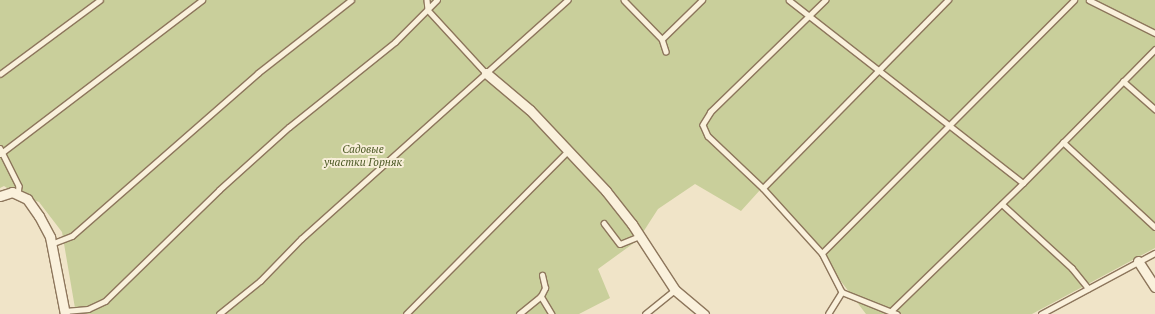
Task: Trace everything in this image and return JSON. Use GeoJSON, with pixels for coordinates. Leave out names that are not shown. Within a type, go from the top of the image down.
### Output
{"type":"FeatureCollection","features":[{"type":"Feature","properties":{"kind":"street"},"geometry":{"type":"LineString","coordinates":[[486,73],[530,110],[567,152],[606,191],[640,236],[675,290],[704,314]]}},
{"type":"Feature","properties":{"kind":"street"},"geometry":{"type":"LineString","coordinates":[[0,196],[12,192],[27,199],[39,216],[51,244],[65,313]]}},
{"type":"Feature","properties":{"kind":"street"},"geometry":{"type":"LineString","coordinates":[[1138,260],[1155,287]]}},
{"type":"Feature","properties":{"kind":"lane"},"geometry":{"type":"LineString","coordinates":[[0,74],[100,0]]}},
{"type":"Feature","properties":{"kind":"lane"},"geometry":{"type":"LineString","coordinates":[[18,195],[19,186],[1,152],[202,0]]}},
{"type":"Feature","properties":{"kind":"lane"},"geometry":{"type":"LineString","coordinates":[[51,244],[72,236],[258,73],[351,0]]}},
{"type":"Feature","properties":{"kind":"lane"},"geometry":{"type":"LineString","coordinates":[[427,0],[428,10],[486,73]]}},
{"type":"Feature","properties":{"kind":"lane"},"geometry":{"type":"LineString","coordinates":[[65,313],[88,309],[105,301],[219,190],[289,127],[364,69],[437,0]]}},
{"type":"Feature","properties":{"kind":"lane"},"geometry":{"type":"LineString","coordinates":[[219,314],[260,281],[301,239],[567,0]]}},
{"type":"Feature","properties":{"kind":"lane"},"geometry":{"type":"LineString","coordinates":[[624,0],[662,39],[666,51]]}},
{"type":"Feature","properties":{"kind":"lane"},"geometry":{"type":"LineString","coordinates":[[662,39],[702,0]]}},
{"type":"Feature","properties":{"kind":"lane"},"geometry":{"type":"LineString","coordinates":[[789,0],[1023,183]]}},
{"type":"Feature","properties":{"kind":"lane"},"geometry":{"type":"LineString","coordinates":[[826,0],[711,112],[703,125],[708,136],[763,188],[822,253],[842,292],[897,314]]}},
{"type":"Feature","properties":{"kind":"lane"},"geometry":{"type":"LineString","coordinates":[[763,188],[948,0]]}},
{"type":"Feature","properties":{"kind":"lane"},"geometry":{"type":"LineString","coordinates":[[822,253],[1074,0]]}},
{"type":"Feature","properties":{"kind":"lane"},"geometry":{"type":"LineString","coordinates":[[1089,0],[1155,33]]}},
{"type":"Feature","properties":{"kind":"lane"},"geometry":{"type":"LineString","coordinates":[[891,311],[1002,204],[1155,49]]}},
{"type":"Feature","properties":{"kind":"lane"},"geometry":{"type":"LineString","coordinates":[[1123,81],[1155,109]]}},
{"type":"Feature","properties":{"kind":"lane"},"geometry":{"type":"LineString","coordinates":[[1063,142],[1155,227]]}},
{"type":"Feature","properties":{"kind":"lane"},"geometry":{"type":"LineString","coordinates":[[406,314],[567,152]]}},
{"type":"Feature","properties":{"kind":"lane"},"geometry":{"type":"LineString","coordinates":[[1002,204],[1072,268],[1088,288]]}},
{"type":"Feature","properties":{"kind":"lane"},"geometry":{"type":"LineString","coordinates":[[604,223],[620,244],[640,236]]}},
{"type":"Feature","properties":{"kind":"lane"},"geometry":{"type":"LineString","coordinates":[[1041,314],[1155,252]]}},
{"type":"Feature","properties":{"kind":"lane"},"geometry":{"type":"LineString","coordinates":[[519,314],[541,296],[544,288],[542,275]]}},
{"type":"Feature","properties":{"kind":"lane"},"geometry":{"type":"LineString","coordinates":[[645,314],[675,290]]}},
{"type":"Feature","properties":{"kind":"lane"},"geometry":{"type":"LineString","coordinates":[[828,314],[842,292]]}},
{"type":"Feature","properties":{"kind":"lane"},"geometry":{"type":"LineString","coordinates":[[541,296],[552,314]]}},
{"type":"Feature","properties":{"kind":"green space","name":"Садовые участки Горняк"},"geometry":{"type":"Polygon","coordinates":[[[0,0],[1155,0],[1155,248],[1032,314],[866,314],[820,254],[760,190],[741,211],[695,184],[658,209],[638,240],[598,269],[610,298],[579,314],[76,314],[62,232],[39,202],[18,195],[4,186],[0,188],[0,0]]]}}]}
